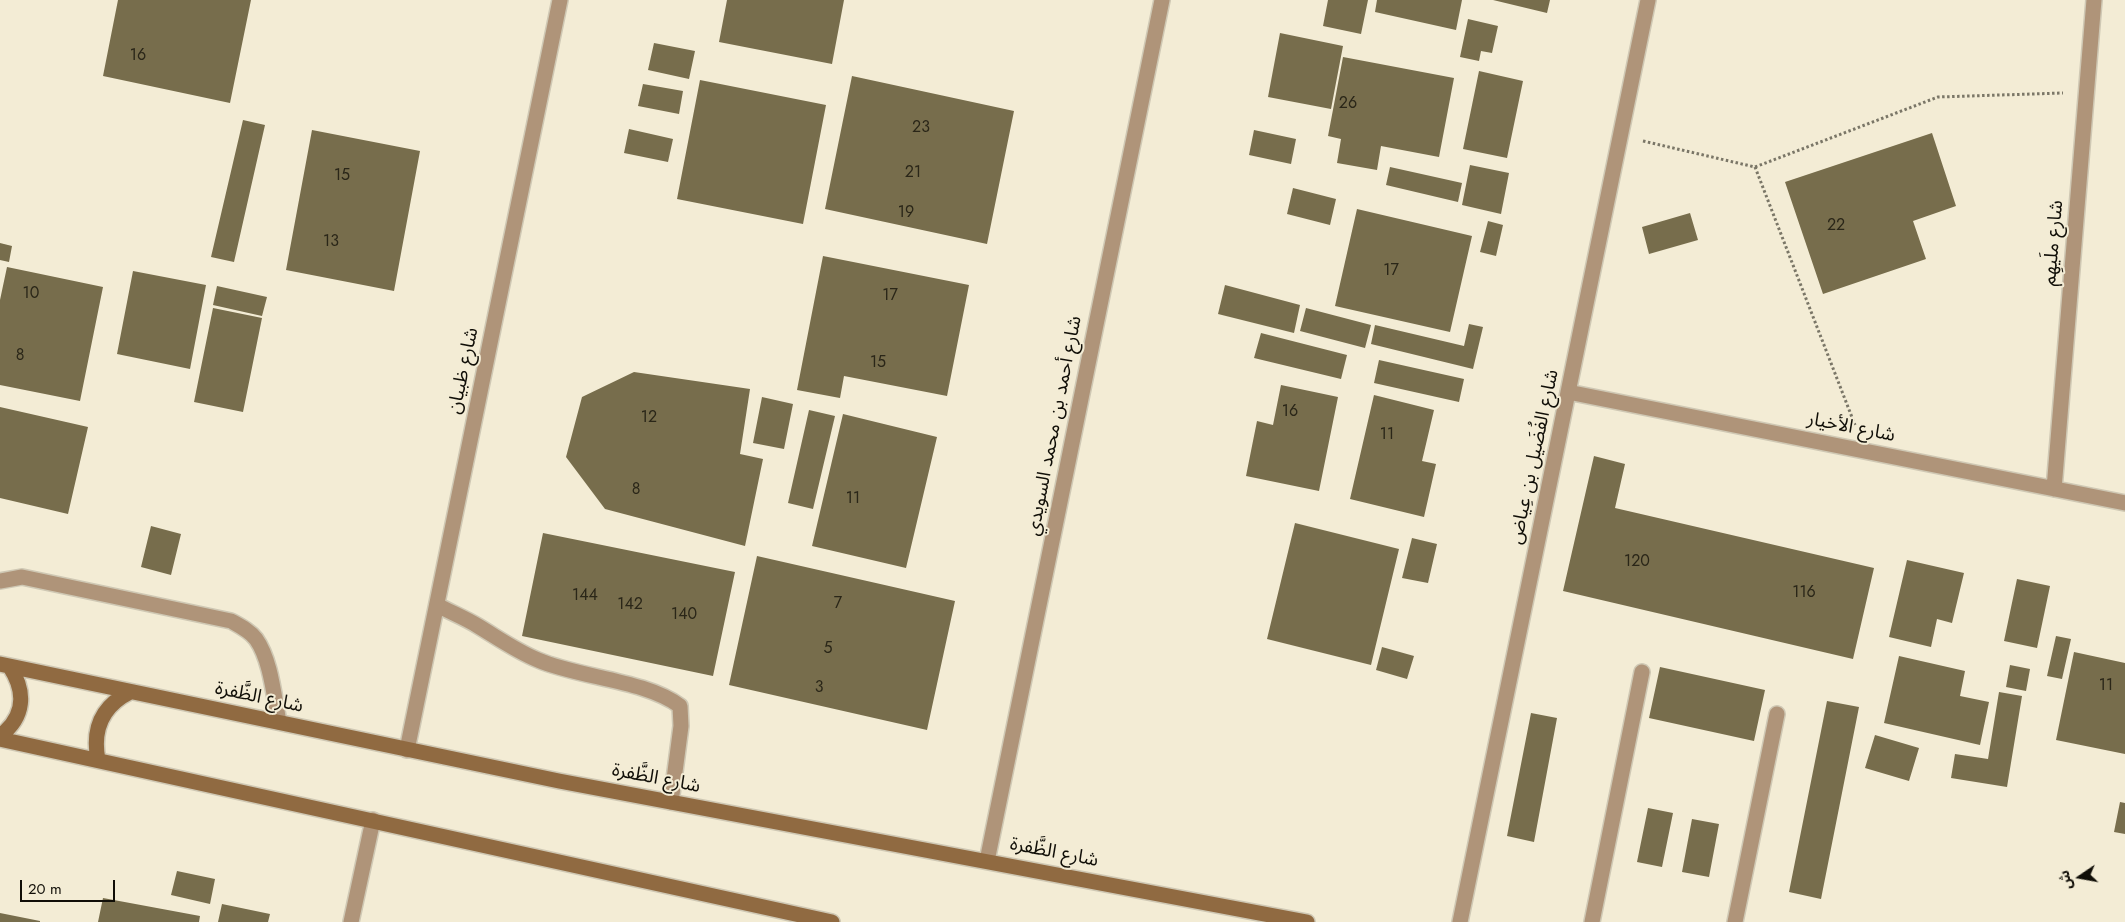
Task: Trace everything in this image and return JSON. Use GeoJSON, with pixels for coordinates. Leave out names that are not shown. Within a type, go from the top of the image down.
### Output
{"type":"FeatureCollection","features":[{"type":"Feature","properties":{"kind":"main road","name":"شارع الظَّفرة"},"geometry":{"type":"LineString","coordinates":[[5,666],[407,750],[671,802],[1307,922]]}},
{"type":"Feature","properties":{"kind":"main road"},"geometry":{"type":"LineString","coordinates":[[0,738],[16,718],[20,706],[21,692],[17,678],[5,666]]}},
{"type":"Feature","properties":{"kind":"main road"},"geometry":{"type":"LineString","coordinates":[[98,760],[96,732],[100,719],[113,703],[130,692]]}},
{"type":"Feature","properties":{"kind":"main road"},"geometry":{"type":"LineString","coordinates":[[0,738],[832,922]]}},
{"type":"Feature","properties":{"kind":"street","name":"شارع ظبيان"},"geometry":{"type":"LineString","coordinates":[[407,750],[560,0]]}},
{"type":"Feature","properties":{"kind":"street","name":"شارع أحمد بن محمد السويدي"},"geometry":{"type":"LineString","coordinates":[[987,861],[1162,0]]}},
{"type":"Feature","properties":{"kind":"street","name":"شارع الفُضَيل بن عِياض"},"geometry":{"type":"LineString","coordinates":[[1460,922],[1648,0]]}},
{"type":"Feature","properties":{"kind":"street","name":"شارع ملَيهِم"},"geometry":{"type":"LineString","coordinates":[[2054,489],[2094,0]]}},
{"type":"Feature","properties":{"kind":"street","name":"شارع الأخيار"},"geometry":{"type":"LineString","coordinates":[[1568,392],[2125,503]]}},
{"type":"Feature","properties":{"kind":"street"},"geometry":{"type":"LineString","coordinates":[[0,581],[22,577],[231,621],[245,628],[263,650],[279,722]]}},
{"type":"Feature","properties":{"kind":"street"},"geometry":{"type":"LineString","coordinates":[[437,605],[477,625],[513,649],[538,660],[563,669],[650,690],[680,706],[682,712],[681,726],[671,802]]}},
{"type":"Feature","properties":{"kind":"street"},"geometry":{"type":"LineString","coordinates":[[1592,922],[1642,672]]}},
{"type":"Feature","properties":{"kind":"street"},"geometry":{"type":"LineString","coordinates":[[1735,922],[1777,714]]}},
{"type":"Feature","properties":{"kind":"street"},"geometry":{"type":"LineString","coordinates":[[351,922],[373,820]]}},
{"type":"Feature","properties":{"kind":"path"},"geometry":{"type":"LineString","coordinates":[[1620,135],[1755,167],[1938,97],[2087,92]]}},
{"type":"Feature","properties":{"kind":"path"},"geometry":{"type":"LineString","coordinates":[[1755,167],[1865,452]]}},
{"type":"Feature","properties":{"kind":"building"},"geometry":{"type":"Polygon","coordinates":[[[118,0],[251,0],[230,103],[103,76],[118,0]]]}},
{"type":"Feature","properties":{"kind":"building"},"geometry":{"type":"Polygon","coordinates":[[[727,0],[844,0],[832,64],[719,42],[727,0]]]}},
{"type":"Feature","properties":{"kind":"building"},"geometry":{"type":"Polygon","coordinates":[[[1328,0],[1368,0],[1361,34],[1323,26],[1328,0]]]}},
{"type":"Feature","properties":{"kind":"building"},"geometry":{"type":"Polygon","coordinates":[[[1377,0],[1462,0],[1456,30],[1375,12],[1377,0]]]}},
{"type":"Feature","properties":{"kind":"building"},"geometry":{"type":"Polygon","coordinates":[[[1493,0],[1550,0],[1547,13],[1493,0]]]}},
{"type":"Feature","properties":{"kind":"building"},"geometry":{"type":"Polygon","coordinates":[[[1468,19],[1498,26],[1492,53],[1481,51],[1479,61],[1460,57],[1468,19]]]}},
{"type":"Feature","properties":{"kind":"building"},"geometry":{"type":"Polygon","coordinates":[[[1280,33],[1343,46],[1331,109],[1268,97],[1280,33]]]}},
{"type":"Feature","properties":{"kind":"building"},"geometry":{"type":"Polygon","coordinates":[[[654,43],[695,51],[689,79],[648,70],[654,43]]]}},
{"type":"Feature","properties":{"kind":"building"},"geometry":{"type":"Polygon","coordinates":[[[1343,57],[1454,78],[1439,157],[1381,146],[1377,170],[1337,163],[1341,139],[1328,136],[1343,57]]]}},
{"type":"Feature","properties":{"kind":"building"},"geometry":{"type":"Polygon","coordinates":[[[1479,71],[1523,81],[1507,158],[1463,149],[1479,71]]]}},
{"type":"Feature","properties":{"kind":"building"},"geometry":{"type":"Polygon","coordinates":[[[852,76],[1014,111],[987,244],[825,209],[852,76]]]}},
{"type":"Feature","properties":{"kind":"building"},"geometry":{"type":"Polygon","coordinates":[[[700,80],[826,105],[803,224],[677,199],[700,80]]]}},
{"type":"Feature","properties":{"kind":"building"},"geometry":{"type":"Polygon","coordinates":[[[643,84],[683,91],[679,114],[638,106],[643,84]]]}},
{"type":"Feature","properties":{"kind":"building"},"geometry":{"type":"Polygon","coordinates":[[[243,120],[265,125],[234,262],[211,257],[243,120]]]}},
{"type":"Feature","properties":{"kind":"building"},"geometry":{"type":"Polygon","coordinates":[[[629,129],[673,139],[668,162],[624,153],[629,129]]]}},
{"type":"Feature","properties":{"kind":"building"},"geometry":{"type":"Polygon","coordinates":[[[312,130],[420,151],[394,291],[286,270],[312,130]]]}},
{"type":"Feature","properties":{"kind":"building"},"geometry":{"type":"Polygon","coordinates":[[[1254,130],[1296,139],[1291,164],[1249,155],[1254,130]]]}},
{"type":"Feature","properties":{"kind":"building"},"geometry":{"type":"Polygon","coordinates":[[[1932,133],[1956,206],[1913,221],[1926,259],[1823,294],[1785,182],[1932,133]]]}},
{"type":"Feature","properties":{"kind":"building"},"geometry":{"type":"Polygon","coordinates":[[[1470,165],[1509,173],[1501,214],[1462,205],[1470,165]]]}},
{"type":"Feature","properties":{"kind":"building"},"geometry":{"type":"Polygon","coordinates":[[[1390,167],[1462,183],[1458,202],[1386,185],[1390,167]]]}},
{"type":"Feature","properties":{"kind":"building"},"geometry":{"type":"Polygon","coordinates":[[[1293,188],[1336,199],[1330,225],[1287,214],[1293,188]]]}},
{"type":"Feature","properties":{"kind":"building"},"geometry":{"type":"Polygon","coordinates":[[[1357,209],[1472,236],[1450,332],[1335,306],[1357,209]]]}},
{"type":"Feature","properties":{"kind":"building"},"geometry":{"type":"Polygon","coordinates":[[[1690,213],[1698,240],[1649,254],[1642,227],[1690,213]]]}},
{"type":"Feature","properties":{"kind":"building"},"geometry":{"type":"Polygon","coordinates":[[[1488,221],[1503,225],[1496,256],[1480,252],[1488,221]]]}},
{"type":"Feature","properties":{"kind":"building"},"geometry":{"type":"Polygon","coordinates":[[[0,243],[12,246],[9,262],[0,260],[0,243]]]}},
{"type":"Feature","properties":{"kind":"building"},"geometry":{"type":"Polygon","coordinates":[[[823,256],[969,285],[947,396],[844,376],[840,398],[797,390],[823,256]]]}},
{"type":"Feature","properties":{"kind":"building"},"geometry":{"type":"Polygon","coordinates":[[[7,267],[103,287],[80,401],[0,385],[0,300],[7,267]]]}},
{"type":"Feature","properties":{"kind":"building"},"geometry":{"type":"Polygon","coordinates":[[[133,271],[206,285],[190,369],[117,354],[133,271]]]}},
{"type":"Feature","properties":{"kind":"building"},"geometry":{"type":"Polygon","coordinates":[[[1225,285],[1300,305],[1294,333],[1218,314],[1225,285]]]}},
{"type":"Feature","properties":{"kind":"building"},"geometry":{"type":"Polygon","coordinates":[[[217,286],[267,297],[262,316],[213,305],[217,286]]]}},
{"type":"Feature","properties":{"kind":"building"},"geometry":{"type":"Polygon","coordinates":[[[213,308],[262,318],[243,412],[194,402],[213,308]]]}},
{"type":"Feature","properties":{"kind":"building"},"geometry":{"type":"Polygon","coordinates":[[[1306,308],[1371,325],[1365,348],[1300,331],[1306,308]]]}},
{"type":"Feature","properties":{"kind":"building"},"geometry":{"type":"Polygon","coordinates":[[[1469,324],[1483,327],[1473,369],[1371,344],[1375,325],[1464,346],[1469,324]]]}},
{"type":"Feature","properties":{"kind":"building"},"geometry":{"type":"Polygon","coordinates":[[[1261,333],[1347,355],[1341,379],[1254,358],[1261,333]]]}},
{"type":"Feature","properties":{"kind":"building"},"geometry":{"type":"Polygon","coordinates":[[[1379,360],[1464,379],[1459,402],[1374,383],[1379,360]]]}},
{"type":"Feature","properties":{"kind":"building"},"geometry":{"type":"Polygon","coordinates":[[[634,372],[750,389],[740,454],[763,459],[745,546],[605,509],[566,457],[582,397],[634,372]]]}},
{"type":"Feature","properties":{"kind":"building"},"geometry":{"type":"Polygon","coordinates":[[[1281,385],[1338,397],[1319,491],[1246,476],[1257,421],[1273,425],[1281,385]]]}},
{"type":"Feature","properties":{"kind":"building"},"geometry":{"type":"Polygon","coordinates":[[[1374,395],[1434,410],[1422,461],[1436,464],[1424,517],[1350,499],[1374,395]]]}},
{"type":"Feature","properties":{"kind":"building"},"geometry":{"type":"Polygon","coordinates":[[[762,397],[793,404],[784,449],[753,443],[762,397]]]}},
{"type":"Feature","properties":{"kind":"building"},"geometry":{"type":"Polygon","coordinates":[[[0,407],[88,427],[68,514],[0,498],[0,407]]]}},
{"type":"Feature","properties":{"kind":"building"},"geometry":{"type":"Polygon","coordinates":[[[809,410],[835,416],[813,509],[788,503],[809,410]]]}},
{"type":"Feature","properties":{"kind":"building"},"geometry":{"type":"Polygon","coordinates":[[[843,414],[937,437],[906,568],[812,546],[843,414]]]}},
{"type":"Feature","properties":{"kind":"building"},"geometry":{"type":"Polygon","coordinates":[[[1594,456],[1625,464],[1615,508],[1874,568],[1853,659],[1563,591],[1594,456]]]}},
{"type":"Feature","properties":{"kind":"building"},"geometry":{"type":"Polygon","coordinates":[[[1295,523],[1399,549],[1371,665],[1267,639],[1295,523]]]}},
{"type":"Feature","properties":{"kind":"building"},"geometry":{"type":"Polygon","coordinates":[[[151,526],[181,534],[171,575],[141,567],[151,526]]]}},
{"type":"Feature","properties":{"kind":"building"},"geometry":{"type":"Polygon","coordinates":[[[543,533],[735,572],[713,676],[522,636],[543,533]]]}},
{"type":"Feature","properties":{"kind":"building"},"geometry":{"type":"Polygon","coordinates":[[[1412,538],[1437,544],[1428,583],[1402,578],[1412,538]]]}},
{"type":"Feature","properties":{"kind":"building"},"geometry":{"type":"Polygon","coordinates":[[[757,556],[955,601],[927,730],[729,685],[757,556]]]}},
{"type":"Feature","properties":{"kind":"building"},"geometry":{"type":"Polygon","coordinates":[[[1907,560],[1964,573],[1952,623],[1937,619],[1931,647],[1889,637],[1907,560]]]}},
{"type":"Feature","properties":{"kind":"building"},"geometry":{"type":"Polygon","coordinates":[[[2017,579],[2050,586],[2037,648],[2004,641],[2017,579]]]}},
{"type":"Feature","properties":{"kind":"building"},"geometry":{"type":"Polygon","coordinates":[[[2056,636],[2071,639],[2062,679],[2047,676],[2056,636]]]}},
{"type":"Feature","properties":{"kind":"building"},"geometry":{"type":"Polygon","coordinates":[[[1382,647],[1414,656],[1407,679],[1376,670],[1382,647]]]}},
{"type":"Feature","properties":{"kind":"building"},"geometry":{"type":"Polygon","coordinates":[[[2074,652],[2125,663],[2125,754],[2056,740],[2074,652]]]}},
{"type":"Feature","properties":{"kind":"building"},"geometry":{"type":"Polygon","coordinates":[[[1899,656],[1965,671],[1960,696],[1989,702],[1980,745],[1884,723],[1899,656]]]}},
{"type":"Feature","properties":{"kind":"building"},"geometry":{"type":"Polygon","coordinates":[[[2010,665],[2030,669],[2026,691],[2006,687],[2010,665]]]}},
{"type":"Feature","properties":{"kind":"building"},"geometry":{"type":"Polygon","coordinates":[[[1660,667],[1765,690],[1754,741],[1649,718],[1660,667]]]}},
{"type":"Feature","properties":{"kind":"building"},"geometry":{"type":"Polygon","coordinates":[[[1999,692],[2022,696],[2007,787],[1951,778],[1955,754],[1988,759],[1999,692]]]}},
{"type":"Feature","properties":{"kind":"building"},"geometry":{"type":"Polygon","coordinates":[[[1827,701],[1859,707],[1821,899],[1789,892],[1827,701]]]}},
{"type":"Feature","properties":{"kind":"building"},"geometry":{"type":"Polygon","coordinates":[[[1531,713],[1557,718],[1534,842],[1507,836],[1531,713]]]}},
{"type":"Feature","properties":{"kind":"building"},"geometry":{"type":"Polygon","coordinates":[[[1875,735],[1919,748],[1909,781],[1865,768],[1875,735]]]}},
{"type":"Feature","properties":{"kind":"building"},"geometry":{"type":"Polygon","coordinates":[[[2120,802],[2125,803],[2125,834],[2114,832],[2120,802]]]}},
{"type":"Feature","properties":{"kind":"building"},"geometry":{"type":"Polygon","coordinates":[[[1648,808],[1673,813],[1662,867],[1637,862],[1648,808]]]}},
{"type":"Feature","properties":{"kind":"building"},"geometry":{"type":"Polygon","coordinates":[[[1692,819],[1719,824],[1709,877],[1682,872],[1692,819]]]}},
{"type":"Feature","properties":{"kind":"building"},"geometry":{"type":"Polygon","coordinates":[[[177,871],[215,879],[210,904],[171,895],[177,871]]]}},
{"type":"Feature","properties":{"kind":"building"},"geometry":{"type":"Polygon","coordinates":[[[103,898],[200,916],[199,922],[98,922],[103,898]]]}},
{"type":"Feature","properties":{"kind":"building"},"geometry":{"type":"Polygon","coordinates":[[[222,904],[270,914],[268,922],[218,922],[222,904]]]}},
{"type":"Feature","properties":{"kind":"building"},"geometry":{"type":"Polygon","coordinates":[[[0,913],[40,921],[40,922],[0,922],[0,913]]]}}]}
